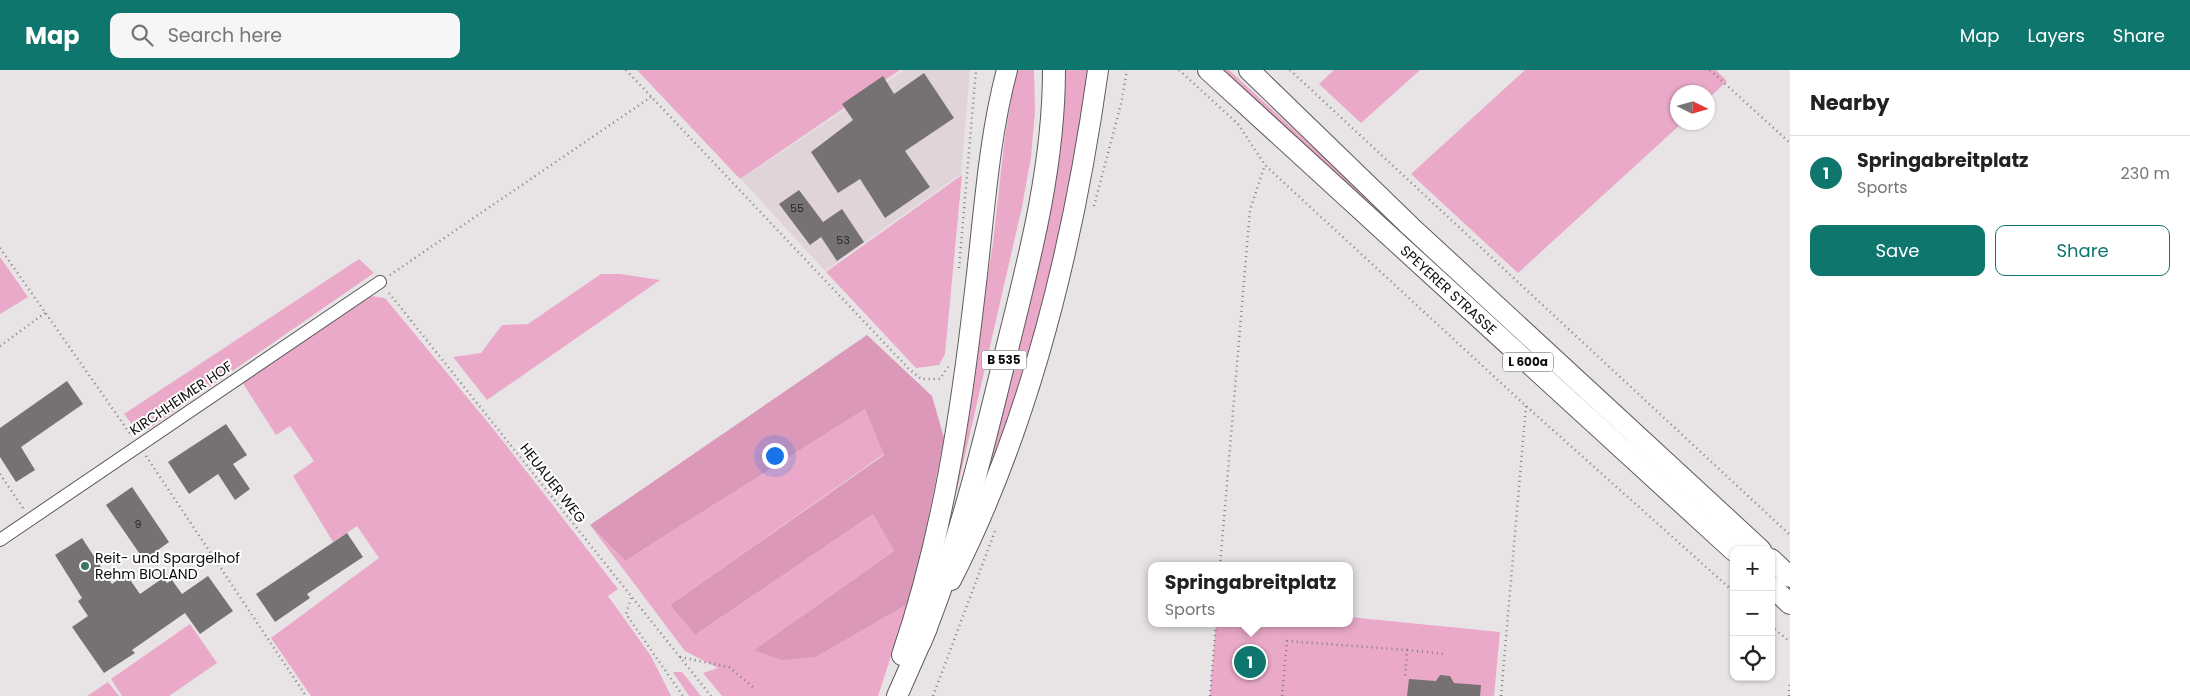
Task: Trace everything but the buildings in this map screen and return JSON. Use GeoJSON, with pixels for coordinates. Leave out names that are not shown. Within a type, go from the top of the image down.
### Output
{"type":"FeatureCollection","features":[{"type":"Feature","properties":{"kind":"highway","name":"B 535"},"geometry":{"type":"LineString","coordinates":[[920,642],[960,529],[1037,228],[1050,138],[1054,71]]}},
{"type":"Feature","properties":{"kind":"main road","name":"B 535"},"geometry":{"type":"LineString","coordinates":[[888,696],[920,601],[944,494],[966,363],[996,120],[996,70]]}},
{"type":"Feature","properties":{"kind":"main road"},"geometry":{"type":"LineString","coordinates":[[996,120],[1008,70]]}},
{"type":"Feature","properties":{"kind":"main road"},"geometry":{"type":"LineString","coordinates":[[920,642],[977,529],[1040,356],[1080,181],[1098,70]]}},
{"type":"Feature","properties":{"kind":"main road","name":"SPEYERER STRASSE"},"geometry":{"type":"LineString","coordinates":[[1208,70],[1730,547]]}},
{"type":"Feature","properties":{"kind":"main road","name":"SPEYERER STRASSE"},"geometry":{"type":"LineString","coordinates":[[1249,70],[1411,227],[1757,546]]}},
{"type":"Feature","properties":{"kind":"main road"},"geometry":{"type":"LineString","coordinates":[[1775,563],[1790,577]]}},
{"type":"Feature","properties":{"kind":"main road"},"geometry":{"type":"LineString","coordinates":[[1775,590],[1790,604]]}},
{"type":"Feature","properties":{"kind":"main road","name":"B 535"},"geometry":{"type":"LineString","coordinates":[[897,696],[920,642]]}},
{"type":"Feature","properties":{"kind":"street","name":"KIRCHHEIMER HOF"},"geometry":{"type":"LineString","coordinates":[[0,540],[380,282]]}},
{"type":"Feature","properties":{"kind":"path"},"geometry":{"type":"LineString","coordinates":[[626,70],[908,368],[921,379],[940,379],[949,365]]}},
{"type":"Feature","properties":{"kind":"path"},"geometry":{"type":"LineString","coordinates":[[959,268],[976,70]]}},
{"type":"Feature","properties":{"kind":"path"},"geometry":{"type":"LineString","coordinates":[[1179,70],[1238,124],[1265,165],[1526,406],[1733,591]]}},
{"type":"Feature","properties":{"kind":"path"},"geometry":{"type":"LineString","coordinates":[[1290,70],[1790,535]]}},
{"type":"Feature","properties":{"kind":"path"},"geometry":{"type":"LineString","coordinates":[[1710,70],[1790,143]]}},
{"type":"Feature","properties":{"kind":"path"},"geometry":{"type":"LineString","coordinates":[[380,282],[651,97]]}},
{"type":"Feature","properties":{"kind":"path"},"geometry":{"type":"LineString","coordinates":[[1220,562],[1250,210],[1265,165]]}},
{"type":"Feature","properties":{"kind":"path"},"geometry":{"type":"LineString","coordinates":[[0,248],[138,445],[306,696]]}},
{"type":"Feature","properties":{"kind":"path","name":"HEUAUER WEG"},"geometry":{"type":"LineString","coordinates":[[380,282],[711,696]]}},
{"type":"Feature","properties":{"kind":"path"},"geometry":{"type":"LineString","coordinates":[[0,346],[45,313]]}},
{"type":"Feature","properties":{"kind":"path"},"geometry":{"type":"LineString","coordinates":[[1501,696],[1526,406]]}},
{"type":"Feature","properties":{"kind":"path"},"geometry":{"type":"LineString","coordinates":[[0,474],[30,519]]}},
{"type":"Feature","properties":{"kind":"path"},"geometry":{"type":"LineString","coordinates":[[631,598],[626,614],[684,696]]}},
{"type":"Feature","properties":{"kind":"path"},"geometry":{"type":"LineString","coordinates":[[1210,696],[1216,627]]}},
{"type":"Feature","properties":{"kind":"path"},"geometry":{"type":"LineString","coordinates":[[1775,629],[1790,642]]}},
{"type":"Feature","properties":{"kind":"path"},"geometry":{"type":"LineString","coordinates":[[1282,696],[1287,641],[1445,654]]}},
{"type":"Feature","properties":{"kind":"path"},"geometry":{"type":"LineString","coordinates":[[1405,679],[1407,650]]}},
{"type":"Feature","properties":{"kind":"path"},"geometry":{"type":"LineString","coordinates":[[678,657],[729,667],[754,688]]}},
{"type":"Feature","properties":{"kind":"path"},"geometry":{"type":"LineString","coordinates":[[1789,696],[1790,681]]}},
{"type":"Feature","properties":{"kind":"shaded area"},"geometry":{"type":"Polygon","coordinates":[[[637,70],[900,70],[740,179],[637,70]]]}},
{"type":"Feature","properties":{"kind":"shaded area"},"geometry":{"type":"Polygon","coordinates":[[[904,70],[970,70],[961,174],[825,271],[741,179],[904,70]]]}},
{"type":"Feature","properties":{"kind":"shaded area"},"geometry":{"type":"Polygon","coordinates":[[[1016,70],[1034,70],[1035,111],[1031,157],[1022,207],[957,490],[954,490],[993,243],[1005,136],[1016,70]]]}},
{"type":"Feature","properties":{"kind":"shaded area"},"geometry":{"type":"Polygon","coordinates":[[[1066,70],[1090,70],[1085,108],[1064,221],[1046,296],[1025,370],[981,495],[977,494],[1021,337],[1046,231],[1056,178],[1063,124],[1066,70]]]}},
{"type":"Feature","properties":{"kind":"shaded area"},"geometry":{"type":"Polygon","coordinates":[[[1219,70],[1229,70],[1746,546],[1737,546],[1219,70]]]}},
{"type":"Feature","properties":{"kind":"shaded area"},"geometry":{"type":"Polygon","coordinates":[[[1334,70],[1420,70],[1361,123],[1319,84],[1334,70]]]}},
{"type":"Feature","properties":{"kind":"shaded area"},"geometry":{"type":"Polygon","coordinates":[[[1525,70],[1716,70],[1727,81],[1715,92],[1715,85],[1670,85],[1670,130],[1674,130],[1518,273],[1411,174],[1525,70]]]}},
{"type":"Feature","properties":{"kind":"shaded area"},"geometry":{"type":"Polygon","coordinates":[[[962,175],[945,354],[939,365],[916,368],[826,272],[962,175]]]}},
{"type":"Feature","properties":{"kind":"shaded area"},"geometry":{"type":"Polygon","coordinates":[[[0,257],[28,297],[0,314],[0,257]]]}},
{"type":"Feature","properties":{"kind":"shaded area"},"geometry":{"type":"Polygon","coordinates":[[[359,259],[374,273],[147,430],[137,431],[124,414],[359,259]]]}},
{"type":"Feature","properties":{"kind":"shaded area"},"geometry":{"type":"Polygon","coordinates":[[[601,274],[620,274],[660,280],[487,400],[453,357],[481,353],[502,325],[528,324],[601,274]]]}},
{"type":"Feature","properties":{"kind":"shaded area"},"geometry":{"type":"Polygon","coordinates":[[[370,296],[385,298],[495,431],[618,589],[608,596],[651,656],[671,696],[311,696],[271,638],[379,558],[357,526],[333,542],[293,476],[314,461],[290,426],[276,435],[242,382],[370,296]]]}},
{"type":"Feature","properties":{"kind":"shaded area"},"geometry":{"type":"Polygon","coordinates":[[[867,335],[932,396],[944,438],[914,592],[908,604],[816,657],[782,660],[754,650],[894,551],[873,514],[695,635],[670,605],[884,455],[865,409],[625,561],[590,525],[867,335]]]}},
{"type":"Feature","properties":{"kind":"shaded area"},"geometry":{"type":"Polygon","coordinates":[[[865,409],[884,454],[670,605],[695,635],[873,514],[894,551],[754,650],[816,657],[908,604],[878,696],[722,696],[703,673],[718,668],[685,651],[590,525],[625,561],[865,409]]]}},
{"type":"Feature","properties":{"kind":"shaded area"},"geometry":{"type":"Polygon","coordinates":[[[1353,617],[1500,632],[1494,696],[1210,696],[1216,627],[1353,627],[1353,617]]]}},
{"type":"Feature","properties":{"kind":"shaded area"},"geometry":{"type":"Polygon","coordinates":[[[190,624],[217,663],[169,696],[122,696],[111,679],[190,624]]]}},
{"type":"Feature","properties":{"kind":"shaded area"},"geometry":{"type":"Polygon","coordinates":[[[673,672],[682,672],[701,696],[689,696],[673,672]]]}},
{"type":"Feature","properties":{"kind":"shaded area"},"geometry":{"type":"Polygon","coordinates":[[[108,682],[119,696],[87,696],[108,682]]]}},
{"type":"Feature","properties":{"kind":"place","name":"Reit- und Spargelhof Rehm BIOLAND"},"geometry":{"type":"Point","coordinates":[85,566]}},
{"type":"Feature","properties":{"kind":"place","name":"Springabreitplatz"},"geometry":{"type":"Point","coordinates":[1250,662]}}]}
